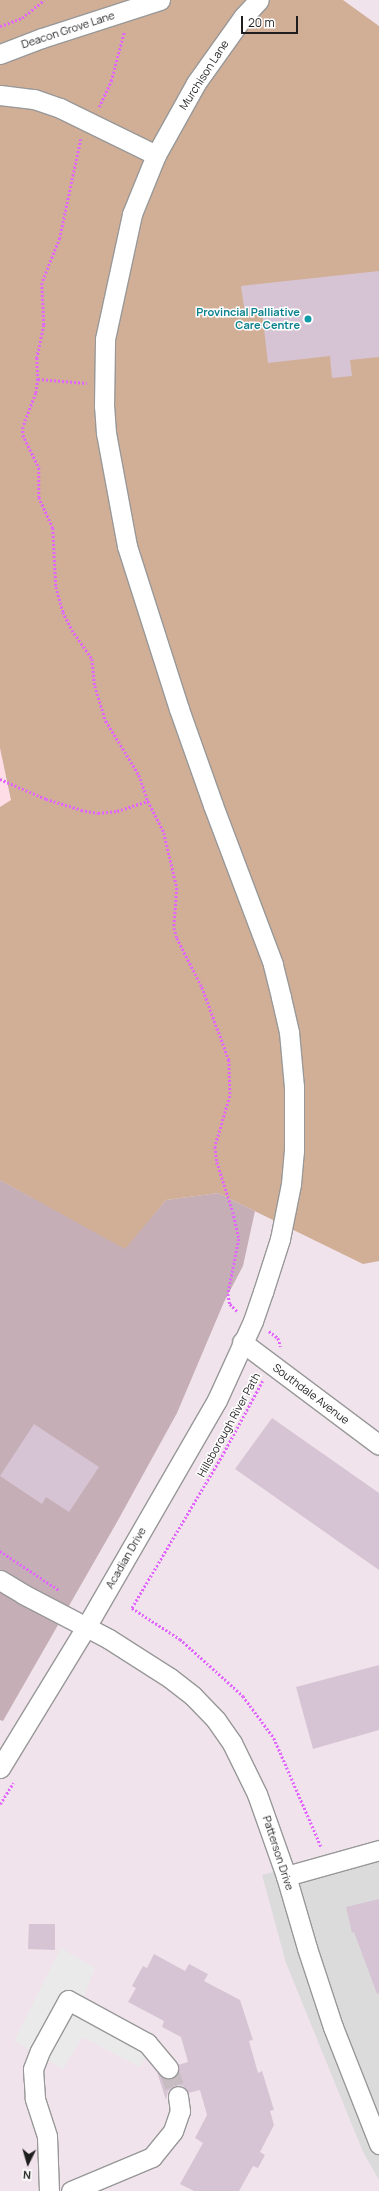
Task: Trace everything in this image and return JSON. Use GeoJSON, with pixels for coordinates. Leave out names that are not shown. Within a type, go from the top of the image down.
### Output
{"type":"FeatureCollection","features":[{"type":"Feature","properties":{"kind":"street","name":"Deacon Grove Lane"},"geometry":{"type":"LineString","coordinates":[[0,54],[42,38],[160,0]]}},
{"type":"Feature","properties":{"kind":"street","name":"Murchison Lane"},"geometry":{"type":"LineString","coordinates":[[103,383],[105,339],[132,214],[156,155],[196,83],[243,17],[259,0]]}},
{"type":"Feature","properties":{"kind":"street"},"geometry":{"type":"LineString","coordinates":[[0,95],[34,99],[60,108],[156,155]]}},
{"type":"Feature","properties":{"kind":"street","name":"Acadian Drive"},"geometry":{"type":"LineString","coordinates":[[0,1768],[86,1627],[217,1400],[242,1342],[253,1321],[280,1239],[291,1184],[294,1151],[294,1087],[290,1032],[273,964],[213,806],[152,628],[127,546],[106,433],[103,383]]}},
{"type":"Feature","properties":{"kind":"street","name":"Southdale Avenue"},"geometry":{"type":"LineString","coordinates":[[242,1342],[379,1446]]}},
{"type":"Feature","properties":{"kind":"street"},"geometry":{"type":"LineString","coordinates":[[0,1580],[23,1594],[86,1627]]}},
{"type":"Feature","properties":{"kind":"street","name":"Patterson Drive"},"geometry":{"type":"LineString","coordinates":[[86,1627],[170,1678],[193,1696],[216,1720],[246,1767],[286,1876],[307,1948],[333,2027],[379,2144]]}},
{"type":"Feature","properties":{"kind":"street"},"geometry":{"type":"LineString","coordinates":[[286,1876],[379,1850]]}},
{"type":"Feature","properties":{"kind":"street"},"geometry":{"type":"LineString","coordinates":[[49,2191],[47,2136],[35,2098],[33,2069],[40,2051],[68,2000],[147,2043],[168,2068]]}},
{"type":"Feature","properties":{"kind":"street"},"geometry":{"type":"LineString","coordinates":[[71,2191],[152,2157],[173,2131],[180,2111],[178,2096]]}},
{"type":"Feature","properties":{"kind":"path"},"geometry":{"type":"LineString","coordinates":[[0,26],[22,18],[44,0]]}},
{"type":"Feature","properties":{"kind":"path"},"geometry":{"type":"LineString","coordinates":[[129,10],[111,81],[100,106],[82,135],[60,238],[42,283],[44,325],[37,358],[38,379],[36,393],[23,427],[23,435],[39,468],[39,497],[53,528],[56,587],[58,597],[72,630],[92,659],[95,686],[106,721],[139,775],[148,801],[164,834],[174,869],[177,888],[174,928],[176,938],[202,987],[229,1060],[230,1096],[215,1147],[217,1162],[233,1212],[238,1239],[228,1294],[230,1304],[238,1312],[278,1338],[282,1348],[279,1352]]}},
{"type":"Feature","properties":{"kind":"path"},"geometry":{"type":"LineString","coordinates":[[38,379],[79,384],[103,383]]}},
{"type":"Feature","properties":{"kind":"path"},"geometry":{"type":"LineString","coordinates":[[0,779],[46,799],[81,810],[98,813],[117,811],[148,801]]}},
{"type":"Feature","properties":{"kind":"path","name":"Hillsborough River Path"},"geometry":{"type":"LineString","coordinates":[[264,1379],[223,1454],[132,1608],[180,1639],[243,1696],[274,1738],[321,1846]]}},
{"type":"Feature","properties":{"kind":"path"},"geometry":{"type":"LineString","coordinates":[[0,1551],[64,1593]]}},
{"type":"Feature","properties":{"kind":"shaded area"},"geometry":{"type":"Polygon","coordinates":[[[0,0],[343,0],[379,26],[379,1261],[363,1264],[218,1193],[166,1200],[125,1249],[0,1180],[0,807],[11,800],[0,748],[0,0]]]}},
{"type":"Feature","properties":{"kind":"shaded area"},"geometry":{"type":"Polygon","coordinates":[[[0,748],[11,800],[0,807],[0,748]]]}},
{"type":"Feature","properties":{"kind":"shaded area"},"geometry":{"type":"Polygon","coordinates":[[[0,1180],[125,1248],[166,1200],[218,1193],[255,1211],[243,1266],[224,1302],[177,1413],[117,1522],[3,1721],[0,1720],[0,1180]]]}},
{"type":"Feature","properties":{"kind":"shaded area"},"geometry":{"type":"Polygon","coordinates":[[[379,1844],[379,2180],[363,2152],[286,1963],[262,1875],[379,1844]]]}},
{"type":"Feature","properties":{"kind":"shaded area"},"geometry":{"type":"Polygon","coordinates":[[[61,1948],[95,1968],[84,1997],[155,2040],[140,2067],[82,2037],[63,2069],[14,2041],[61,1948]]]}},
{"type":"Feature","properties":{"kind":"building","name":"Provincial Palliative Care Centre"},"geometry":{"type":"Polygon","coordinates":[[[379,271],[379,357],[350,360],[352,376],[332,378],[330,356],[268,363],[262,312],[245,314],[241,286],[379,271]]]}},
{"type":"Feature","properties":{"kind":"building"},"geometry":{"type":"Polygon","coordinates":[[[272,1418],[379,1493],[379,1570],[235,1469],[272,1418]]]}},
{"type":"Feature","properties":{"kind":"building"},"geometry":{"type":"Polygon","coordinates":[[[34,1424],[99,1467],[69,1512],[46,1497],[42,1504],[0,1476],[34,1424]]]}},
{"type":"Feature","properties":{"kind":"building"},"geometry":{"type":"Polygon","coordinates":[[[379,1665],[379,1730],[313,1749],[296,1687],[379,1665]]]}},
{"type":"Feature","properties":{"kind":"building"},"geometry":{"type":"Polygon","coordinates":[[[379,1899],[379,1993],[377,1994],[354,1932],[352,1933],[346,1907],[379,1899]]]}},
{"type":"Feature","properties":{"kind":"building"},"geometry":{"type":"Polygon","coordinates":[[[29,1924],[55,1924],[55,1950],[28,1949],[29,1924]]]}},
{"type":"Feature","properties":{"kind":"building"},"geometry":{"type":"Polygon","coordinates":[[[154,1954],[185,1971],[189,1964],[208,1974],[204,1981],[240,2000],[253,2040],[249,2041],[258,2073],[262,2071],[274,2110],[270,2111],[274,2125],[260,2152],[265,2155],[258,2168],[253,2166],[239,2191],[194,2191],[180,2184],[203,2143],[195,2138],[207,2115],[200,2090],[188,2093],[183,2086],[176,2085],[168,2091],[166,2100],[157,2072],[164,2078],[170,2079],[178,2072],[178,2065],[188,2062],[181,2037],[162,2027],[164,2021],[128,2002],[136,1988],[132,1986],[143,1966],[147,1968],[154,1954]]]}},
{"type":"Feature","properties":{"kind":"tunnel"},"geometry":{"type":"LineString","coordinates":[[168,2068],[178,2096]]}},
{"type":"Feature","properties":{"kind":"place","name":"Provincial Palliative Care Centre"},"geometry":{"type":"Point","coordinates":[308,319]}}]}
